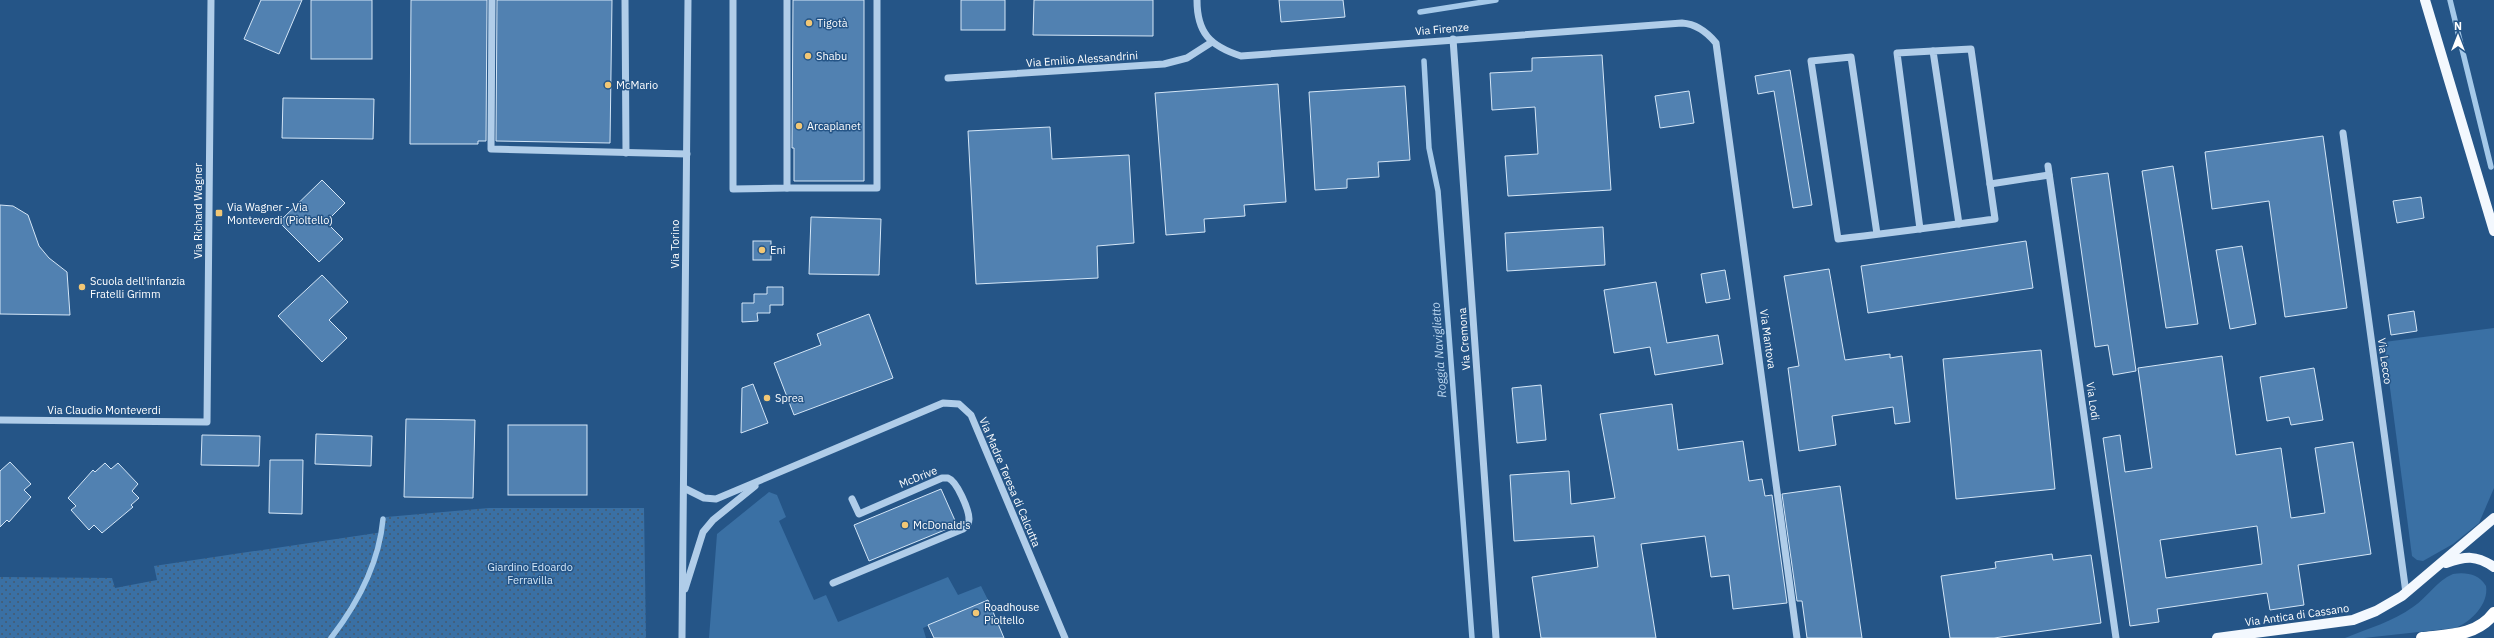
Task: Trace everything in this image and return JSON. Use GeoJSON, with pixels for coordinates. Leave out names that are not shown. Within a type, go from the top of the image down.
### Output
{"type":"FeatureCollection","features":[{"type":"Feature","properties":{"kind":"highway"},"geometry":{"type":"LineString","coordinates":[[2422,638],[2474,630],[2486,623],[2494,613]]}},
{"type":"Feature","properties":{"kind":"main road"},"geometry":{"type":"LineString","coordinates":[[2425,0],[2494,231]]}},
{"type":"Feature","properties":{"kind":"main road","name":"Via Antica di Cassano"},"geometry":{"type":"LineString","coordinates":[[2217,638],[2353,620],[2376,611],[2406,593],[2494,518]]}},
{"type":"Feature","properties":{"kind":"main road","name":"Via Antica di Cassano"},"geometry":{"type":"LineString","coordinates":[[2437,566],[2467,556],[2485,561],[2494,567]]}},
{"type":"Feature","properties":{"kind":"street","name":"Via Richard Wagner"},"geometry":{"type":"LineString","coordinates":[[207,422],[211,0]]}},
{"type":"Feature","properties":{"kind":"street"},"geometry":{"type":"LineString","coordinates":[[492,0],[491,149],[687,154]]}},
{"type":"Feature","properties":{"kind":"street"},"geometry":{"type":"LineString","coordinates":[[625,0],[626,153]]}},
{"type":"Feature","properties":{"kind":"street","name":"Via Torino"},"geometry":{"type":"LineString","coordinates":[[682,638],[688,0]]}},
{"type":"Feature","properties":{"kind":"street"},"geometry":{"type":"LineString","coordinates":[[733,0],[733,189],[877,188],[877,0]]}},
{"type":"Feature","properties":{"kind":"street"},"geometry":{"type":"LineString","coordinates":[[787,0],[787,188]]}},
{"type":"Feature","properties":{"kind":"street","name":"Via Firenze"},"geometry":{"type":"LineString","coordinates":[[1197,0],[1199,24],[1212,42],[1230,52],[1252,57],[1453,39],[1682,23],[1695,25],[1706,31],[1716,44]]}},
{"type":"Feature","properties":{"kind":"street","name":"Via Cremona"},"geometry":{"type":"LineString","coordinates":[[1453,39],[1496,638]]}},
{"type":"Feature","properties":{"kind":"street","name":"Via Emilio Alessandrini"},"geometry":{"type":"LineString","coordinates":[[948,78],[1164,64],[1187,58],[1212,42]]}},
{"type":"Feature","properties":{"kind":"street","name":"Via Mantova"},"geometry":{"type":"LineString","coordinates":[[1716,44],[1797,638]]}},
{"type":"Feature","properties":{"kind":"street"},"geometry":{"type":"LineString","coordinates":[[1877,234],[1850,57],[1811,61],[1838,239],[1920,229],[1995,219],[1971,49],[1898,53],[1920,229]]}},
{"type":"Feature","properties":{"kind":"street"},"geometry":{"type":"LineString","coordinates":[[1933,51],[1959,224]]}},
{"type":"Feature","properties":{"kind":"street","name":"Via Lecco"},"geometry":{"type":"LineString","coordinates":[[2343,133],[2406,593]]}},
{"type":"Feature","properties":{"kind":"street","name":"Via Lodi"},"geometry":{"type":"LineString","coordinates":[[2048,166],[2116,638]]}},
{"type":"Feature","properties":{"kind":"street"},"geometry":{"type":"LineString","coordinates":[[1990,184],[2049,175]]}},
{"type":"Feature","properties":{"kind":"street","name":"Via Madre Teresa di Calcutta"},"geometry":{"type":"LineString","coordinates":[[684,488],[704,498],[712,500],[759,482],[943,402],[959,404],[971,415],[1065,638]]}},
{"type":"Feature","properties":{"kind":"street","name":"Via Claudio Monteverdi"},"geometry":{"type":"LineString","coordinates":[[0,420],[207,422]]}},
{"type":"Feature","properties":{"kind":"street","name":"McDrive"},"geometry":{"type":"LineString","coordinates":[[834,583],[963,529],[969,522],[969,516],[957,485],[948,478],[942,478],[859,514],[852,499]]}},
{"type":"Feature","properties":{"kind":"street","name":"Via Madre Teresa di Calcutta"},"geometry":{"type":"LineString","coordinates":[[682,599],[703,532],[713,520],[759,482]]}},
{"type":"Feature","properties":{"kind":"green space"},"geometry":{"type":"Polygon","coordinates":[[[2494,328],[2494,488],[2479,523],[2453,544],[2423,561],[2417,560],[2412,556],[2384,342],[2494,328]]]}},
{"type":"Feature","properties":{"kind":"green space"},"geometry":{"type":"Polygon","coordinates":[[[769,492],[777,495],[786,517],[779,521],[814,600],[826,595],[838,622],[948,577],[958,595],[981,586],[988,600],[923,628],[926,638],[709,638],[717,534],[769,492]]]}},
{"type":"Feature","properties":{"kind":"green space","name":"Giardino Edoardo Ferravilla"},"geometry":{"type":"Polygon","coordinates":[[[489,508],[644,508],[646,638],[0,638],[0,577],[112,578],[115,588],[157,580],[154,566],[383,532],[386,517],[489,508]]]}},
{"type":"Feature","properties":{"kind":"green space"},"geometry":{"type":"Polygon","coordinates":[[[2463,573],[2476,576],[2486,586],[2485,599],[2482,606],[2473,617],[2461,625],[2455,628],[2364,638],[2345,638],[2389,621],[2405,612],[2418,603],[2447,577],[2453,574],[2463,573]]]}},
{"type":"Feature","properties":{"kind":"building"},"geometry":{"type":"Polygon","coordinates":[[[261,0],[302,0],[279,54],[244,39],[261,0]]]}},
{"type":"Feature","properties":{"kind":"building"},"geometry":{"type":"Polygon","coordinates":[[[311,0],[372,0],[372,59],[311,59],[311,0]]]}},
{"type":"Feature","properties":{"kind":"building"},"geometry":{"type":"Polygon","coordinates":[[[411,0],[487,0],[486,141],[478,141],[478,144],[410,144],[411,0]]]}},
{"type":"Feature","properties":{"kind":"building"},"geometry":{"type":"Polygon","coordinates":[[[497,0],[612,0],[610,143],[496,141],[497,0]]]}},
{"type":"Feature","properties":{"kind":"building"},"geometry":{"type":"Polygon","coordinates":[[[793,0],[864,0],[864,181],[794,181],[794,148],[792,148],[793,0]]]}},
{"type":"Feature","properties":{"kind":"building"},"geometry":{"type":"Polygon","coordinates":[[[961,0],[1005,0],[1005,30],[961,30],[961,0]]]}},
{"type":"Feature","properties":{"kind":"building"},"geometry":{"type":"Polygon","coordinates":[[[1034,0],[1153,0],[1153,36],[1033,35],[1034,0]]]}},
{"type":"Feature","properties":{"kind":"building"},"geometry":{"type":"Polygon","coordinates":[[[1279,0],[1343,0],[1345,17],[1281,22],[1279,0]]]}},
{"type":"Feature","properties":{"kind":"building"},"geometry":{"type":"Polygon","coordinates":[[[1602,55],[1611,190],[1508,196],[1505,156],[1538,154],[1535,107],[1492,110],[1490,73],[1532,71],[1532,58],[1602,55]]]}},
{"type":"Feature","properties":{"kind":"building"},"geometry":{"type":"Polygon","coordinates":[[[1790,70],[1812,205],[1793,208],[1774,91],[1758,94],[1755,76],[1790,70]]]}},
{"type":"Feature","properties":{"kind":"building"},"geometry":{"type":"Polygon","coordinates":[[[1278,84],[1286,202],[1244,205],[1245,216],[1204,219],[1205,232],[1166,235],[1155,93],[1278,84]]]}},
{"type":"Feature","properties":{"kind":"building"},"geometry":{"type":"Polygon","coordinates":[[[1405,86],[1410,160],[1378,162],[1379,177],[1347,179],[1347,188],[1315,190],[1309,92],[1405,86]]]}},
{"type":"Feature","properties":{"kind":"building"},"geometry":{"type":"Polygon","coordinates":[[[1689,91],[1694,123],[1660,128],[1655,96],[1689,91]]]}},
{"type":"Feature","properties":{"kind":"building"},"geometry":{"type":"Polygon","coordinates":[[[283,98],[374,99],[373,139],[282,138],[283,98]]]}},
{"type":"Feature","properties":{"kind":"building"},"geometry":{"type":"Polygon","coordinates":[[[1050,127],[1052,159],[1129,155],[1134,243],[1097,246],[1098,278],[976,284],[968,131],[1050,127]]]}},
{"type":"Feature","properties":{"kind":"building"},"geometry":{"type":"Polygon","coordinates":[[[2323,136],[2347,308],[2285,317],[2269,201],[2212,209],[2205,152],[2323,136]]]}},
{"type":"Feature","properties":{"kind":"building"},"geometry":{"type":"Polygon","coordinates":[[[2173,166],[2198,324],[2166,328],[2142,171],[2173,166]]]}},
{"type":"Feature","properties":{"kind":"building"},"geometry":{"type":"Polygon","coordinates":[[[2108,173],[2136,371],[2113,375],[2108,345],[2095,347],[2071,178],[2108,173]]]}},
{"type":"Feature","properties":{"kind":"building"},"geometry":{"type":"Polygon","coordinates":[[[322,180],[345,203],[326,222],[343,239],[319,262],[279,222],[322,180]]]}},
{"type":"Feature","properties":{"kind":"building"},"geometry":{"type":"Polygon","coordinates":[[[2421,197],[2424,218],[2397,223],[2393,201],[2421,197]]]}},
{"type":"Feature","properties":{"kind":"building"},"geometry":{"type":"Polygon","coordinates":[[[0,205],[13,206],[28,215],[39,246],[49,258],[67,272],[70,315],[0,314],[0,205]]]}},
{"type":"Feature","properties":{"kind":"building"},"geometry":{"type":"Polygon","coordinates":[[[811,217],[881,219],[879,275],[809,274],[811,217]]]}},
{"type":"Feature","properties":{"kind":"building"},"geometry":{"type":"Polygon","coordinates":[[[1603,227],[1605,265],[1507,271],[1505,233],[1603,227]]]}},
{"type":"Feature","properties":{"kind":"building","name":"Eni"},"geometry":{"type":"Polygon","coordinates":[[[753,241],[771,241],[771,260],[753,260],[753,241]]]}},
{"type":"Feature","properties":{"kind":"building"},"geometry":{"type":"Polygon","coordinates":[[[2026,241],[2033,288],[1868,313],[1861,266],[2026,241]]]}},
{"type":"Feature","properties":{"kind":"building"},"geometry":{"type":"Polygon","coordinates":[[[2242,246],[2256,324],[2230,329],[2216,250],[2242,246]]]}},
{"type":"Feature","properties":{"kind":"building"},"geometry":{"type":"Polygon","coordinates":[[[1829,269],[1845,360],[1890,354],[1890,358],[1902,356],[1910,422],[1895,424],[1893,407],[1832,416],[1836,445],[1799,451],[1788,368],[1799,366],[1784,276],[1829,269]]]}},
{"type":"Feature","properties":{"kind":"building"},"geometry":{"type":"Polygon","coordinates":[[[1725,270],[1730,299],[1706,303],[1701,274],[1725,270]]]}},
{"type":"Feature","properties":{"kind":"building"},"geometry":{"type":"Polygon","coordinates":[[[322,275],[348,302],[329,320],[347,338],[322,362],[278,316],[322,275]]]}},
{"type":"Feature","properties":{"kind":"building"},"geometry":{"type":"Polygon","coordinates":[[[1656,282],[1667,343],[1718,335],[1723,364],[1655,375],[1650,347],[1614,353],[1604,290],[1656,282]]]}},
{"type":"Feature","properties":{"kind":"building"},"geometry":{"type":"Polygon","coordinates":[[[767,287],[783,287],[783,305],[770,305],[770,313],[757,313],[758,321],[742,322],[742,303],[754,303],[754,294],[767,294],[767,287]]]}},
{"type":"Feature","properties":{"kind":"building"},"geometry":{"type":"Polygon","coordinates":[[[2414,311],[2417,331],[2391,335],[2388,315],[2414,311]]]}},
{"type":"Feature","properties":{"kind":"building"},"geometry":{"type":"Polygon","coordinates":[[[869,314],[893,378],[794,415],[774,363],[821,345],[817,334],[869,314]]]}},
{"type":"Feature","properties":{"kind":"building"},"geometry":{"type":"Polygon","coordinates":[[[2041,350],[2055,489],[1956,499],[1943,359],[2041,350]]]}},
{"type":"Feature","properties":{"kind":"building"},"geometry":{"type":"Polygon","coordinates":[[[2222,356],[2236,455],[2281,448],[2291,518],[2325,513],[2315,448],[2353,442],[2371,554],[2298,565],[2304,605],[2270,610],[2267,593],[2157,609],[2159,622],[2130,626],[2103,438],[2120,435],[2125,472],[2152,468],[2138,368],[2222,356]],[[2257,526],[2160,540],[2166,578],[2262,564],[2257,526]]]}},
{"type":"Feature","properties":{"kind":"building"},"geometry":{"type":"Polygon","coordinates":[[[2314,368],[2323,420],[2291,425],[2289,417],[2267,421],[2260,377],[2314,368]]]}},
{"type":"Feature","properties":{"kind":"building"},"geometry":{"type":"Polygon","coordinates":[[[753,384],[768,423],[741,433],[742,388],[753,384]]]}},
{"type":"Feature","properties":{"kind":"building"},"geometry":{"type":"Polygon","coordinates":[[[1541,385],[1546,440],[1517,443],[1512,388],[1541,385]]]}},
{"type":"Feature","properties":{"kind":"building"},"geometry":{"type":"Polygon","coordinates":[[[1672,404],[1678,450],[1743,441],[1749,481],[1762,479],[1765,496],[1772,495],[1787,603],[1733,609],[1729,575],[1711,577],[1705,536],[1641,544],[1656,638],[1541,638],[1532,577],[1598,567],[1594,536],[1514,541],[1510,475],[1569,471],[1571,504],[1615,498],[1600,414],[1672,404]]]}},
{"type":"Feature","properties":{"kind":"building"},"geometry":{"type":"Polygon","coordinates":[[[406,419],[475,420],[473,498],[404,497],[406,419]]]}},
{"type":"Feature","properties":{"kind":"building"},"geometry":{"type":"Polygon","coordinates":[[[508,425],[587,425],[587,495],[508,495],[508,425]]]}},
{"type":"Feature","properties":{"kind":"building"},"geometry":{"type":"Polygon","coordinates":[[[316,434],[372,436],[371,466],[315,464],[316,434]]]}},
{"type":"Feature","properties":{"kind":"building"},"geometry":{"type":"Polygon","coordinates":[[[202,435],[260,436],[259,466],[201,465],[202,435]]]}},
{"type":"Feature","properties":{"kind":"building"},"geometry":{"type":"Polygon","coordinates":[[[270,460],[303,460],[302,514],[269,513],[270,460]]]}},
{"type":"Feature","properties":{"kind":"building"},"geometry":{"type":"Polygon","coordinates":[[[10,462],[31,484],[24,490],[31,497],[9,522],[7,520],[0,527],[0,471],[10,462]]]}},
{"type":"Feature","properties":{"kind":"building"},"geometry":{"type":"Polygon","coordinates":[[[105,463],[111,469],[118,463],[138,484],[132,491],[139,498],[131,505],[133,507],[102,533],[94,525],[89,530],[71,510],[76,506],[68,498],[93,470],[95,472],[105,463]]]}},
{"type":"Feature","properties":{"kind":"building"},"geometry":{"type":"Polygon","coordinates":[[[1840,486],[1862,638],[1807,638],[1802,601],[1797,601],[1782,494],[1840,486]]]}},
{"type":"Feature","properties":{"kind":"building","name":"McDonald's"},"geometry":{"type":"Polygon","coordinates":[[[941,489],[957,525],[869,561],[854,525],[941,489]]]}},
{"type":"Feature","properties":{"kind":"building"},"geometry":{"type":"Polygon","coordinates":[[[2052,554],[2053,560],[2091,555],[2101,623],[1994,638],[1950,638],[1941,576],[1996,568],[1995,562],[2052,554]]]}},
{"type":"Feature","properties":{"kind":"building","name":"Roadhouse Pioltello"},"geometry":{"type":"Polygon","coordinates":[[[988,600],[1004,638],[934,638],[928,625],[988,600]]]}},
{"type":"Feature","properties":{"kind":"waterway","name":"Roggia Naviglietto"},"geometry":{"type":"LineString","coordinates":[[1420,12],[1496,0]]}},
{"type":"Feature","properties":{"kind":"waterway"},"geometry":{"type":"LineString","coordinates":[[2450,0],[2491,167]]}},
{"type":"Feature","properties":{"kind":"waterway","name":"Roggia Naviglietto"},"geometry":{"type":"LineString","coordinates":[[1424,61],[1429,148],[1438,191],[1472,638]]}},
{"type":"Feature","properties":{"kind":"waterway"},"geometry":{"type":"LineString","coordinates":[[331,638],[350,611],[366,582],[377,551],[383,519]]}},
{"type":"Feature","properties":{"kind":"place","name":"Tigotà"},"geometry":{"type":"Point","coordinates":[809,23]}},
{"type":"Feature","properties":{"kind":"place","name":"Shabu"},"geometry":{"type":"Point","coordinates":[808,56]}},
{"type":"Feature","properties":{"kind":"place","name":"McMario"},"geometry":{"type":"Point","coordinates":[608,85]}},
{"type":"Feature","properties":{"kind":"place","name":"Arcaplanet"},"geometry":{"type":"Point","coordinates":[799,126]}},
{"type":"Feature","properties":{"kind":"place","name":"Via Wagner - Via Monteverdi (Pioltello)"},"geometry":{"type":"Point","coordinates":[219,213]}},
{"type":"Feature","properties":{"kind":"place","name":"Eni"},"geometry":{"type":"Point","coordinates":[762,250]}},
{"type":"Feature","properties":{"kind":"place","name":"Scuola dell'infanzia Fratelli Grimm"},"geometry":{"type":"Point","coordinates":[82,287]}},
{"type":"Feature","properties":{"kind":"place","name":"Sprea"},"geometry":{"type":"Point","coordinates":[767,398]}},
{"type":"Feature","properties":{"kind":"place","name":"McDonald's"},"geometry":{"type":"Point","coordinates":[905,525]}},
{"type":"Feature","properties":{"kind":"place","name":"Roadhouse Pioltello"},"geometry":{"type":"Point","coordinates":[976,613]}}]}
